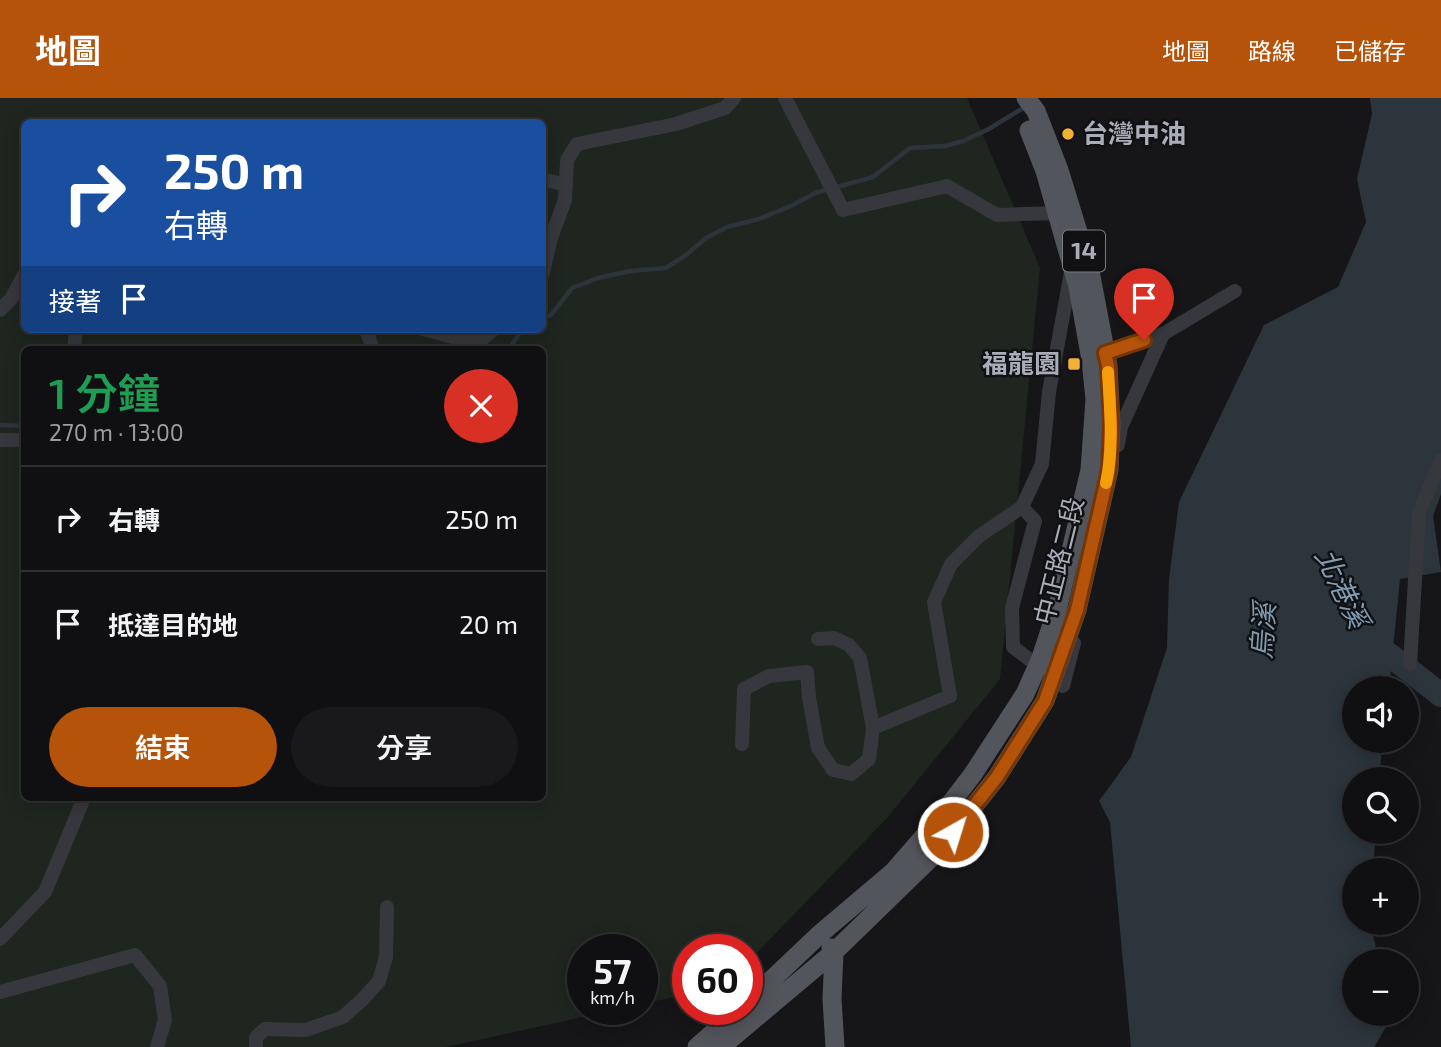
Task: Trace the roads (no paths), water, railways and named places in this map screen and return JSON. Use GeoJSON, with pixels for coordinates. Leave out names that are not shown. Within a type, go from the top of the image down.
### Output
{"type":"FeatureCollection","features":[{"type":"Feature","properties":{"kind":"main road","name":"中正路二段"},"geometry":{"type":"LineString","coordinates":[[721,1047],[834,952],[939,850],[997,777],[1045,701],[1077,610],[1109,470],[1111,425],[1108,366],[1090,271],[1051,168],[1023,106]]}},
{"type":"Feature","properties":{"kind":"main road","name":"中正路二段"},"geometry":{"type":"LineString","coordinates":[[763,988],[821,933],[893,873],[974,774],[1025,694],[1038,666],[1058,606],[1090,470],[1095,399],[1078,287],[1057,213],[1051,168]]}},
{"type":"Feature","properties":{"kind":"main road"},"geometry":{"type":"LineString","coordinates":[[821,933],[834,952],[832,999],[835,1047]]}},
{"type":"Feature","properties":{"kind":"main road"},"geometry":{"type":"LineString","coordinates":[[698,1047],[722,1025]]}},
{"type":"Feature","properties":{"kind":"lane"},"geometry":{"type":"LineString","coordinates":[[546,259],[565,200],[567,160],[577,144],[676,124],[725,108],[734,98]]}},
{"type":"Feature","properties":{"kind":"lane"},"geometry":{"type":"LineString","coordinates":[[785,98],[843,210],[947,186],[997,215],[1057,213]]}},
{"type":"Feature","properties":{"kind":"lane"},"geometry":{"type":"LineString","coordinates":[[546,180],[566,185]]}},
{"type":"Feature","properties":{"kind":"lane"},"geometry":{"type":"LineString","coordinates":[[873,728],[950,696],[934,603],[951,564],[979,536],[1022,507],[1042,464],[1049,392],[1072,267]]}},
{"type":"Feature","properties":{"kind":"lane"},"geometry":{"type":"LineString","coordinates":[[0,310],[11,299],[21,281]]}},
{"type":"Feature","properties":{"kind":"lane"},"geometry":{"type":"LineString","coordinates":[[1105,353],[1163,334],[1234,291]]}},
{"type":"Feature","properties":{"kind":"lane"},"geometry":{"type":"LineString","coordinates":[[438,333],[480,341],[489,333]]}},
{"type":"Feature","properties":{"kind":"lane"},"geometry":{"type":"LineString","coordinates":[[1053,678],[1063,686],[1102,537],[1121,428],[1163,334]]}},
{"type":"Feature","properties":{"kind":"lane"},"geometry":{"type":"LineString","coordinates":[[0,440],[21,440]]}},
{"type":"Feature","properties":{"kind":"lane"},"geometry":{"type":"LineString","coordinates":[[1410,664],[1419,512],[1441,460]]}},
{"type":"Feature","properties":{"kind":"lane"},"geometry":{"type":"LineString","coordinates":[[1022,507],[1035,521],[1012,608],[1013,647],[1038,666]]}},
{"type":"Feature","properties":{"kind":"lane"},"geometry":{"type":"LineString","coordinates":[[742,744],[744,689],[769,676],[807,672],[818,748],[833,769],[851,774],[869,760],[873,728],[860,658],[849,645],[834,638],[818,639]]}},
{"type":"Feature","properties":{"kind":"lane"},"geometry":{"type":"LineString","coordinates":[[0,940],[45,892],[83,801]]}},
{"type":"Feature","properties":{"kind":"lane"},"geometry":{"type":"LineString","coordinates":[[257,1047],[256,1037],[265,1029],[306,1031],[343,1017],[363,999],[379,981],[386,957],[387,907]]}},
{"type":"Feature","properties":{"kind":"lane"},"geometry":{"type":"LineString","coordinates":[[0,992],[135,955],[160,986],[165,1020],[157,1047]]}},
{"type":"Feature","properties":{"kind":"water","name":"烏溪"},"geometry":{"type":"Polygon","coordinates":[[[1370,98],[1441,98],[1441,494],[1433,516],[1441,572],[1400,579],[1390,676],[1342,676],[1342,753],[1382,753],[1380,767],[1342,767],[1342,844],[1375,844],[1374,858],[1342,858],[1342,935],[1373,935],[1376,949],[1342,949],[1342,1026],[1386,1026],[1374,1047],[1131,1047],[1110,822],[1099,801],[1131,757],[1167,648],[1169,579],[1179,502],[1264,325],[1338,287],[1366,222],[1357,179],[1372,114],[1370,98]]]}},
{"type":"Feature","properties":{"kind":"waterway"},"geometry":{"type":"LineString","coordinates":[[546,317],[551,315],[572,288],[598,278],[630,271],[666,268],[706,238],[727,227],[759,219],[815,193],[873,177],[910,148],[945,146],[963,141],[1025,107]]}},
{"type":"Feature","properties":{"kind":"waterway"},"geometry":{"type":"LineString","coordinates":[[511,346],[520,333]]}},
{"type":"Feature","properties":{"kind":"waterway"},"geometry":{"type":"LineString","coordinates":[[0,425],[21,426]]}},
{"type":"Feature","properties":{"kind":"waterway","name":"北港溪"},"geometry":{"type":"LineString","coordinates":[[1365,636],[1441,695]]}},
{"type":"Feature","properties":{"kind":"place","name":"台灣中油"},"geometry":{"type":"Point","coordinates":[1068,134]}},
{"type":"Feature","properties":{"kind":"place","name":"福龍園"},"geometry":{"type":"Point","coordinates":[1074,364]}}]}
